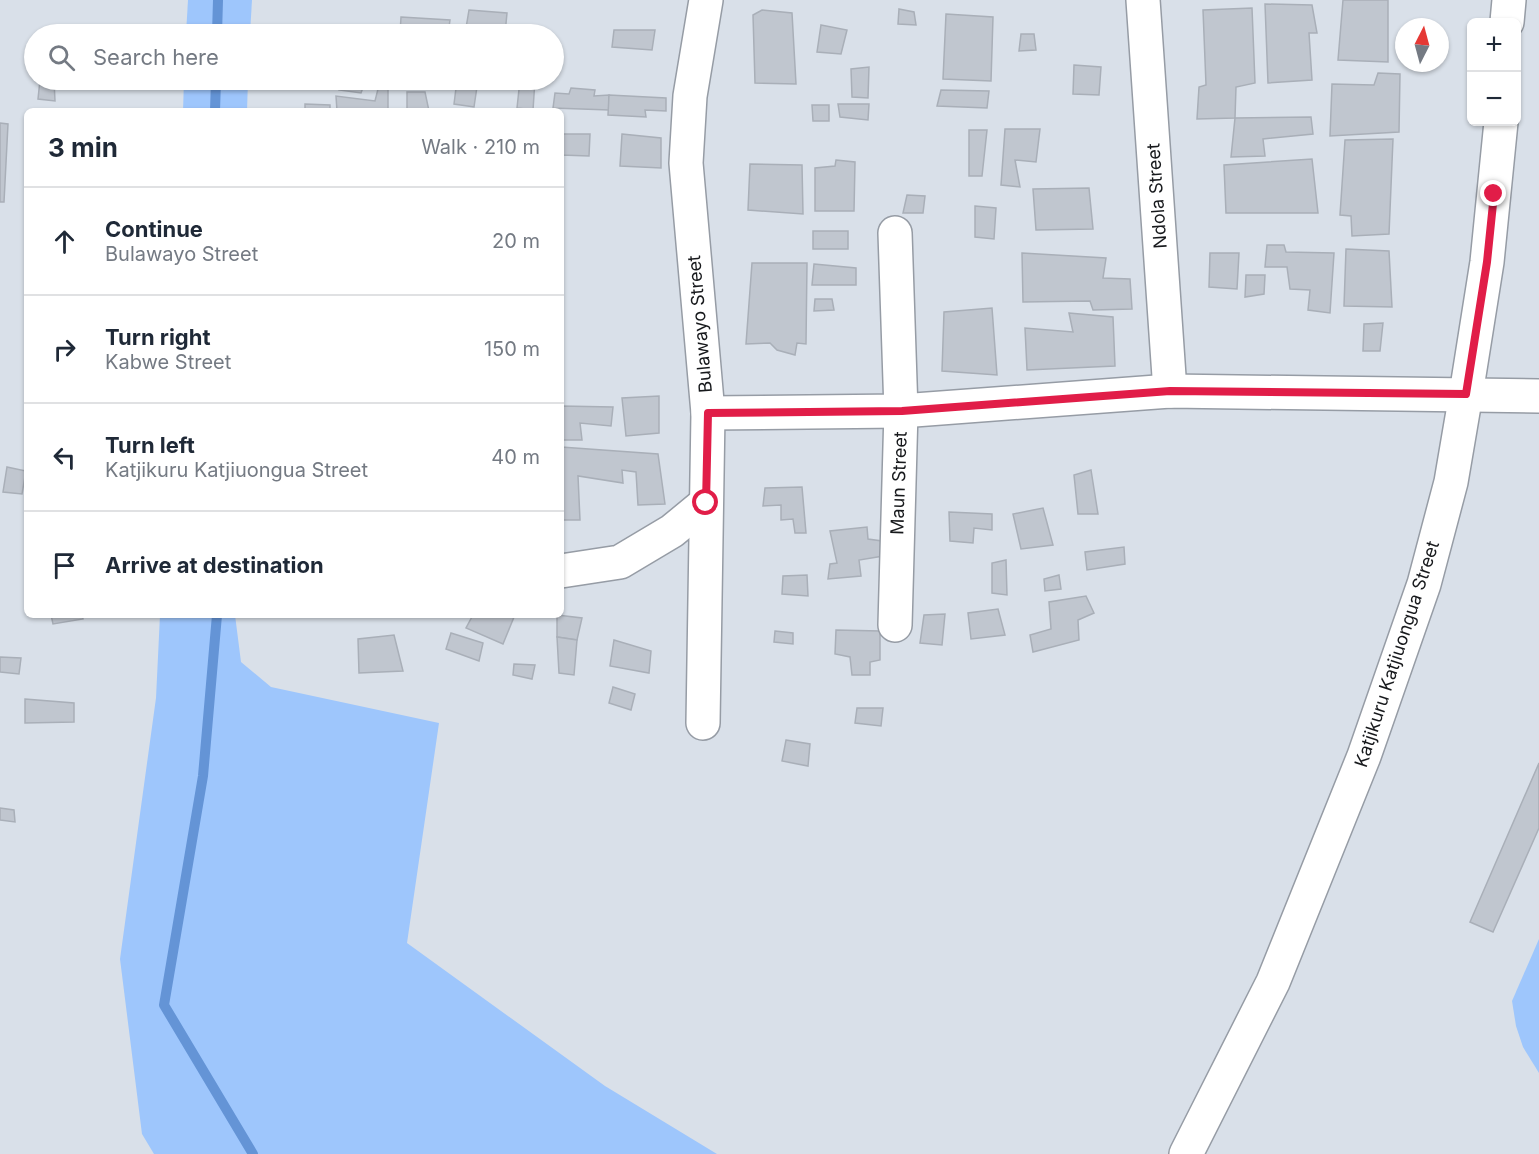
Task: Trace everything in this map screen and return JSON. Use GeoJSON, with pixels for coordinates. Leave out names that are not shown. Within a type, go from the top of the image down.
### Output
{"type":"FeatureCollection","features":[{"type":"Feature","properties":{"kind":"street","name":"Bulawayo Street"},"geometry":{"type":"LineString","coordinates":[[703,723],[708,413],[686,164],[690,96],[706,0]]}},
{"type":"Feature","properties":{"kind":"street","name":"Ndola Street"},"geometry":{"type":"LineString","coordinates":[[1143,0],[1170,391]]}},
{"type":"Feature","properties":{"kind":"street"},"geometry":{"type":"LineString","coordinates":[[1507,18],[1509,0]]}},
{"type":"Feature","properties":{"kind":"street","name":"Katjikuru Katjiuongua Street"},"geometry":{"type":"LineString","coordinates":[[1186,1154],[1273,982],[1364,756],[1424,584],[1451,482],[1466,394],[1487,262],[1501,126]]}},
{"type":"Feature","properties":{"kind":"street","name":"Maun Street"},"geometry":{"type":"LineString","coordinates":[[895,232],[902,411],[895,625]]}},
{"type":"Feature","properties":{"kind":"street"},"geometry":{"type":"LineString","coordinates":[[708,413],[902,411],[1170,391],[1539,396]]}},
{"type":"Feature","properties":{"kind":"street"},"geometry":{"type":"LineString","coordinates":[[564,571],[620,562],[672,531],[706,503]]}},
{"type":"Feature","properties":{"kind":"shaded area"},"geometry":{"type":"Polygon","coordinates":[[[188,0],[252,0],[251,24],[187,24],[188,0]]]}},
{"type":"Feature","properties":{"kind":"shaded area"},"geometry":{"type":"Polygon","coordinates":[[[184,90],[248,90],[247,108],[183,108],[184,90]]]}},
{"type":"Feature","properties":{"kind":"shaded area"},"geometry":{"type":"Polygon","coordinates":[[[160,618],[235,618],[241,662],[271,687],[439,723],[407,943],[605,1086],[717,1154],[154,1154],[142,1134],[120,959],[156,698],[160,618]]]}},
{"type":"Feature","properties":{"kind":"shaded area"},"geometry":{"type":"Polygon","coordinates":[[[1539,939],[1539,1073],[1523,1047],[1516,1026],[1512,1001],[1539,939]]]}},
{"type":"Feature","properties":{"kind":"building"},"geometry":{"type":"Polygon","coordinates":[[[1343,0],[1388,0],[1388,62],[1338,60],[1343,0]]]}},
{"type":"Feature","properties":{"kind":"building"},"geometry":{"type":"Polygon","coordinates":[[[1265,4],[1312,5],[1317,33],[1309,33],[1312,80],[1268,83],[1265,4]]]}},
{"type":"Feature","properties":{"kind":"building"},"geometry":{"type":"Polygon","coordinates":[[[1252,8],[1255,83],[1236,87],[1235,118],[1197,119],[1199,87],[1206,85],[1203,10],[1252,8]]]}},
{"type":"Feature","properties":{"kind":"building"},"geometry":{"type":"Polygon","coordinates":[[[899,9],[914,12],[916,25],[898,24],[899,9]]]}},
{"type":"Feature","properties":{"kind":"building"},"geometry":{"type":"Polygon","coordinates":[[[469,10],[507,13],[506,24],[467,24],[469,10]]]}},
{"type":"Feature","properties":{"kind":"building"},"geometry":{"type":"Polygon","coordinates":[[[762,10],[792,13],[796,84],[755,83],[753,15],[762,10]]]}},
{"type":"Feature","properties":{"kind":"building"},"geometry":{"type":"Polygon","coordinates":[[[946,14],[993,17],[991,81],[943,79],[946,14]]]}},
{"type":"Feature","properties":{"kind":"building"},"geometry":{"type":"Polygon","coordinates":[[[401,17],[450,20],[449,24],[401,24],[401,17]]]}},
{"type":"Feature","properties":{"kind":"building"},"geometry":{"type":"Polygon","coordinates":[[[821,25],[847,30],[841,54],[817,52],[821,25]]]}},
{"type":"Feature","properties":{"kind":"building"},"geometry":{"type":"Polygon","coordinates":[[[614,30],[655,30],[652,50],[612,47],[614,30]]]}},
{"type":"Feature","properties":{"kind":"building"},"geometry":{"type":"Polygon","coordinates":[[[1021,34],[1034,34],[1036,50],[1019,51],[1021,34]]]}},
{"type":"Feature","properties":{"kind":"building"},"geometry":{"type":"Polygon","coordinates":[[[1074,65],[1101,67],[1099,95],[1073,94],[1074,65]]]}},
{"type":"Feature","properties":{"kind":"building"},"geometry":{"type":"Polygon","coordinates":[[[869,67],[868,98],[852,97],[851,69],[869,67]]]}},
{"type":"Feature","properties":{"kind":"building"},"geometry":{"type":"Polygon","coordinates":[[[1378,73],[1400,74],[1399,132],[1330,136],[1332,84],[1374,85],[1378,73]]]}},
{"type":"Feature","properties":{"kind":"building"},"geometry":{"type":"Polygon","coordinates":[[[571,88],[595,90],[594,96],[609,95],[609,110],[553,108],[555,93],[569,94],[571,88]]]}},
{"type":"Feature","properties":{"kind":"building"},"geometry":{"type":"Polygon","coordinates":[[[39,90],[54,90],[55,101],[38,99],[39,90]]]}},
{"type":"Feature","properties":{"kind":"building"},"geometry":{"type":"Polygon","coordinates":[[[339,90],[362,90],[361,93],[339,90]]]}},
{"type":"Feature","properties":{"kind":"building"},"geometry":{"type":"Polygon","coordinates":[[[378,90],[388,90],[388,108],[337,108],[336,96],[375,101],[378,90]]]}},
{"type":"Feature","properties":{"kind":"building"},"geometry":{"type":"Polygon","coordinates":[[[456,90],[477,90],[474,107],[454,104],[456,90]]]}},
{"type":"Feature","properties":{"kind":"building"},"geometry":{"type":"Polygon","coordinates":[[[519,90],[534,90],[533,108],[517,108],[519,90]]]}},
{"type":"Feature","properties":{"kind":"building"},"geometry":{"type":"Polygon","coordinates":[[[941,90],[989,91],[987,108],[937,106],[941,90]]]}},
{"type":"Feature","properties":{"kind":"building"},"geometry":{"type":"Polygon","coordinates":[[[407,92],[425,92],[428,108],[407,108],[407,92]]]}},
{"type":"Feature","properties":{"kind":"building"},"geometry":{"type":"Polygon","coordinates":[[[609,95],[666,98],[666,111],[645,110],[646,117],[608,115],[609,95]]]}},
{"type":"Feature","properties":{"kind":"building"},"geometry":{"type":"Polygon","coordinates":[[[305,104],[330,105],[330,108],[305,108],[305,104]]]}},
{"type":"Feature","properties":{"kind":"building"},"geometry":{"type":"Polygon","coordinates":[[[838,104],[869,104],[868,120],[840,117],[838,104]]]}},
{"type":"Feature","properties":{"kind":"building"},"geometry":{"type":"Polygon","coordinates":[[[812,105],[829,105],[829,121],[813,121],[812,105]]]}},
{"type":"Feature","properties":{"kind":"building"},"geometry":{"type":"Polygon","coordinates":[[[1311,117],[1313,134],[1263,139],[1265,156],[1231,157],[1235,118],[1311,117]]]}},
{"type":"Feature","properties":{"kind":"building"},"geometry":{"type":"Polygon","coordinates":[[[0,123],[8,124],[4,202],[0,202],[0,123]]]}},
{"type":"Feature","properties":{"kind":"building"},"geometry":{"type":"Polygon","coordinates":[[[1005,129],[1040,129],[1036,162],[1015,160],[1020,187],[1001,185],[1005,129]]]}},
{"type":"Feature","properties":{"kind":"building"},"geometry":{"type":"Polygon","coordinates":[[[969,130],[987,130],[982,176],[969,176],[969,130]]]}},
{"type":"Feature","properties":{"kind":"building"},"geometry":{"type":"Polygon","coordinates":[[[564,134],[590,134],[589,156],[564,155],[564,134]]]}},
{"type":"Feature","properties":{"kind":"building"},"geometry":{"type":"Polygon","coordinates":[[[622,134],[661,138],[661,168],[620,166],[622,134]]]}},
{"type":"Feature","properties":{"kind":"building"},"geometry":{"type":"Polygon","coordinates":[[[1393,139],[1389,234],[1352,236],[1351,216],[1340,215],[1345,140],[1393,139]]]}},
{"type":"Feature","properties":{"kind":"building"},"geometry":{"type":"Polygon","coordinates":[[[1312,159],[1318,213],[1226,213],[1224,165],[1312,159]]]}},
{"type":"Feature","properties":{"kind":"building"},"geometry":{"type":"Polygon","coordinates":[[[836,160],[855,162],[854,211],[815,211],[815,168],[835,166],[836,160]]]}},
{"type":"Feature","properties":{"kind":"building"},"geometry":{"type":"Polygon","coordinates":[[[750,164],[802,165],[803,214],[748,210],[750,164]]]}},
{"type":"Feature","properties":{"kind":"building"},"geometry":{"type":"Polygon","coordinates":[[[1089,188],[1093,229],[1036,230],[1033,189],[1089,188]]]}},
{"type":"Feature","properties":{"kind":"building"},"geometry":{"type":"Polygon","coordinates":[[[907,195],[925,196],[923,213],[903,213],[907,195]]]}},
{"type":"Feature","properties":{"kind":"building"},"geometry":{"type":"Polygon","coordinates":[[[975,206],[996,208],[994,239],[975,237],[975,206]]]}},
{"type":"Feature","properties":{"kind":"building"},"geometry":{"type":"Polygon","coordinates":[[[813,231],[848,231],[848,249],[813,249],[813,231]]]}},
{"type":"Feature","properties":{"kind":"building"},"geometry":{"type":"Polygon","coordinates":[[[1267,245],[1284,245],[1286,252],[1334,253],[1330,313],[1308,310],[1310,290],[1290,289],[1287,267],[1265,267],[1267,245]]]}},
{"type":"Feature","properties":{"kind":"building"},"geometry":{"type":"Polygon","coordinates":[[[1346,249],[1389,251],[1392,307],[1344,306],[1346,249]]]}},
{"type":"Feature","properties":{"kind":"building"},"geometry":{"type":"Polygon","coordinates":[[[1022,253],[1106,258],[1103,278],[1130,279],[1132,309],[1093,310],[1090,301],[1023,302],[1022,253]]]}},
{"type":"Feature","properties":{"kind":"building"},"geometry":{"type":"Polygon","coordinates":[[[1210,253],[1239,253],[1237,289],[1209,287],[1210,253]]]}},
{"type":"Feature","properties":{"kind":"building"},"geometry":{"type":"Polygon","coordinates":[[[752,263],[807,263],[806,344],[797,343],[795,355],[777,350],[770,343],[746,344],[752,263]]]}},
{"type":"Feature","properties":{"kind":"building"},"geometry":{"type":"Polygon","coordinates":[[[814,264],[856,268],[856,285],[812,285],[814,264]]]}},
{"type":"Feature","properties":{"kind":"building"},"geometry":{"type":"Polygon","coordinates":[[[1246,275],[1265,275],[1264,294],[1245,297],[1246,275]]]}},
{"type":"Feature","properties":{"kind":"building"},"geometry":{"type":"Polygon","coordinates":[[[815,299],[832,299],[834,310],[814,311],[815,299]]]}},
{"type":"Feature","properties":{"kind":"building"},"geometry":{"type":"Polygon","coordinates":[[[992,308],[997,375],[942,371],[944,312],[992,308]]]}},
{"type":"Feature","properties":{"kind":"building"},"geometry":{"type":"Polygon","coordinates":[[[1069,313],[1113,317],[1115,366],[1027,370],[1025,328],[1073,332],[1069,313]]]}},
{"type":"Feature","properties":{"kind":"building"},"geometry":{"type":"Polygon","coordinates":[[[1383,323],[1380,351],[1363,351],[1364,324],[1383,323]]]}},
{"type":"Feature","properties":{"kind":"building"},"geometry":{"type":"Polygon","coordinates":[[[659,396],[659,433],[626,436],[622,398],[659,396]]]}},
{"type":"Feature","properties":{"kind":"building"},"geometry":{"type":"Polygon","coordinates":[[[564,406],[613,407],[611,426],[580,423],[582,440],[564,440],[564,406]]]}},
{"type":"Feature","properties":{"kind":"building"},"geometry":{"type":"Polygon","coordinates":[[[564,447],[658,454],[665,504],[638,505],[636,472],[622,470],[623,483],[578,476],[580,520],[564,520],[564,447]]]}},
{"type":"Feature","properties":{"kind":"building"},"geometry":{"type":"Polygon","coordinates":[[[7,467],[24,471],[22,494],[3,492],[7,467]]]}},
{"type":"Feature","properties":{"kind":"building"},"geometry":{"type":"Polygon","coordinates":[[[1091,470],[1098,514],[1078,514],[1074,475],[1091,470]]]}},
{"type":"Feature","properties":{"kind":"building"},"geometry":{"type":"Polygon","coordinates":[[[802,487],[806,533],[795,533],[793,519],[781,520],[781,505],[763,506],[765,488],[802,487]]]}},
{"type":"Feature","properties":{"kind":"building"},"geometry":{"type":"Polygon","coordinates":[[[1043,508],[1053,545],[1021,549],[1013,514],[1043,508]]]}},
{"type":"Feature","properties":{"kind":"building"},"geometry":{"type":"Polygon","coordinates":[[[949,512],[992,514],[992,530],[974,528],[973,543],[950,541],[949,512]]]}},
{"type":"Feature","properties":{"kind":"building"},"geometry":{"type":"Polygon","coordinates":[[[867,527],[868,539],[882,541],[883,556],[859,560],[861,576],[828,579],[830,564],[837,563],[830,531],[867,527]]]}},
{"type":"Feature","properties":{"kind":"building"},"geometry":{"type":"Polygon","coordinates":[[[1124,547],[1125,564],[1087,570],[1085,552],[1124,547]]]}},
{"type":"Feature","properties":{"kind":"building"},"geometry":{"type":"Polygon","coordinates":[[[1006,560],[1007,595],[992,593],[992,563],[1006,560]]]}},
{"type":"Feature","properties":{"kind":"building"},"geometry":{"type":"Polygon","coordinates":[[[807,575],[808,596],[782,594],[783,576],[807,575]]]}},
{"type":"Feature","properties":{"kind":"building"},"geometry":{"type":"Polygon","coordinates":[[[1059,575],[1061,589],[1045,591],[1044,579],[1059,575]]]}},
{"type":"Feature","properties":{"kind":"building"},"geometry":{"type":"Polygon","coordinates":[[[1086,596],[1094,613],[1078,620],[1079,640],[1033,652],[1030,635],[1051,629],[1049,602],[1086,596]]]}},
{"type":"Feature","properties":{"kind":"building"},"geometry":{"type":"Polygon","coordinates":[[[998,609],[1005,635],[971,639],[968,613],[998,609]]]}},
{"type":"Feature","properties":{"kind":"building"},"geometry":{"type":"Polygon","coordinates":[[[945,614],[942,645],[920,643],[924,615],[945,614]]]}},
{"type":"Feature","properties":{"kind":"building"},"geometry":{"type":"Polygon","coordinates":[[[564,616],[582,618],[577,640],[557,637],[557,618],[564,618],[564,616]]]}},
{"type":"Feature","properties":{"kind":"building"},"geometry":{"type":"Polygon","coordinates":[[[52,618],[83,619],[53,624],[52,618]]]}},
{"type":"Feature","properties":{"kind":"building"},"geometry":{"type":"Polygon","coordinates":[[[471,618],[514,618],[503,644],[466,628],[471,618]]]}},
{"type":"Feature","properties":{"kind":"building"},"geometry":{"type":"Polygon","coordinates":[[[836,630],[880,631],[880,660],[870,662],[870,675],[852,675],[850,657],[835,654],[836,630]]]}},
{"type":"Feature","properties":{"kind":"building"},"geometry":{"type":"Polygon","coordinates":[[[775,631],[793,633],[793,644],[774,642],[775,631]]]}},
{"type":"Feature","properties":{"kind":"building"},"geometry":{"type":"Polygon","coordinates":[[[451,633],[483,643],[479,661],[446,649],[451,633]]]}},
{"type":"Feature","properties":{"kind":"building"},"geometry":{"type":"Polygon","coordinates":[[[394,635],[403,671],[359,673],[358,639],[394,635]]]}},
{"type":"Feature","properties":{"kind":"building"},"geometry":{"type":"Polygon","coordinates":[[[557,637],[577,640],[574,675],[559,673],[557,637]]]}},
{"type":"Feature","properties":{"kind":"building"},"geometry":{"type":"Polygon","coordinates":[[[614,640],[651,651],[649,673],[610,666],[614,640]]]}},
{"type":"Feature","properties":{"kind":"building"},"geometry":{"type":"Polygon","coordinates":[[[0,657],[21,658],[19,674],[0,672],[0,657]]]}},
{"type":"Feature","properties":{"kind":"building"},"geometry":{"type":"Polygon","coordinates":[[[514,664],[535,665],[532,679],[513,675],[514,664]]]}},
{"type":"Feature","properties":{"kind":"building"},"geometry":{"type":"Polygon","coordinates":[[[613,687],[635,694],[631,710],[609,703],[613,687]]]}},
{"type":"Feature","properties":{"kind":"building"},"geometry":{"type":"Polygon","coordinates":[[[25,699],[74,703],[74,722],[25,723],[25,699]]]}},
{"type":"Feature","properties":{"kind":"building"},"geometry":{"type":"Polygon","coordinates":[[[857,708],[883,708],[881,726],[855,723],[857,708]]]}},
{"type":"Feature","properties":{"kind":"building"},"geometry":{"type":"Polygon","coordinates":[[[786,740],[810,744],[808,766],[782,761],[786,740]]]}},
{"type":"Feature","properties":{"kind":"building"},"geometry":{"type":"Polygon","coordinates":[[[1539,763],[1539,828],[1493,932],[1470,922],[1539,763]]]}},
{"type":"Feature","properties":{"kind":"building"},"geometry":{"type":"Polygon","coordinates":[[[0,808],[14,810],[15,822],[0,820],[0,808]]]}},
{"type":"Feature","properties":{"kind":"waterway"},"geometry":{"type":"LineString","coordinates":[[217,24],[218,0]]}},
{"type":"Feature","properties":{"kind":"waterway"},"geometry":{"type":"LineString","coordinates":[[215,108],[216,90]]}},
{"type":"Feature","properties":{"kind":"waterway"},"geometry":{"type":"LineString","coordinates":[[217,618],[203,776],[164,1005],[253,1154]]}},
{"type":"Feature","properties":{"kind":"route"},"geometry":{"type":"LineString","coordinates":[[706,503],[708,413],[902,411],[1170,391],[1466,394],[1487,262],[1494,194]]}}]}
